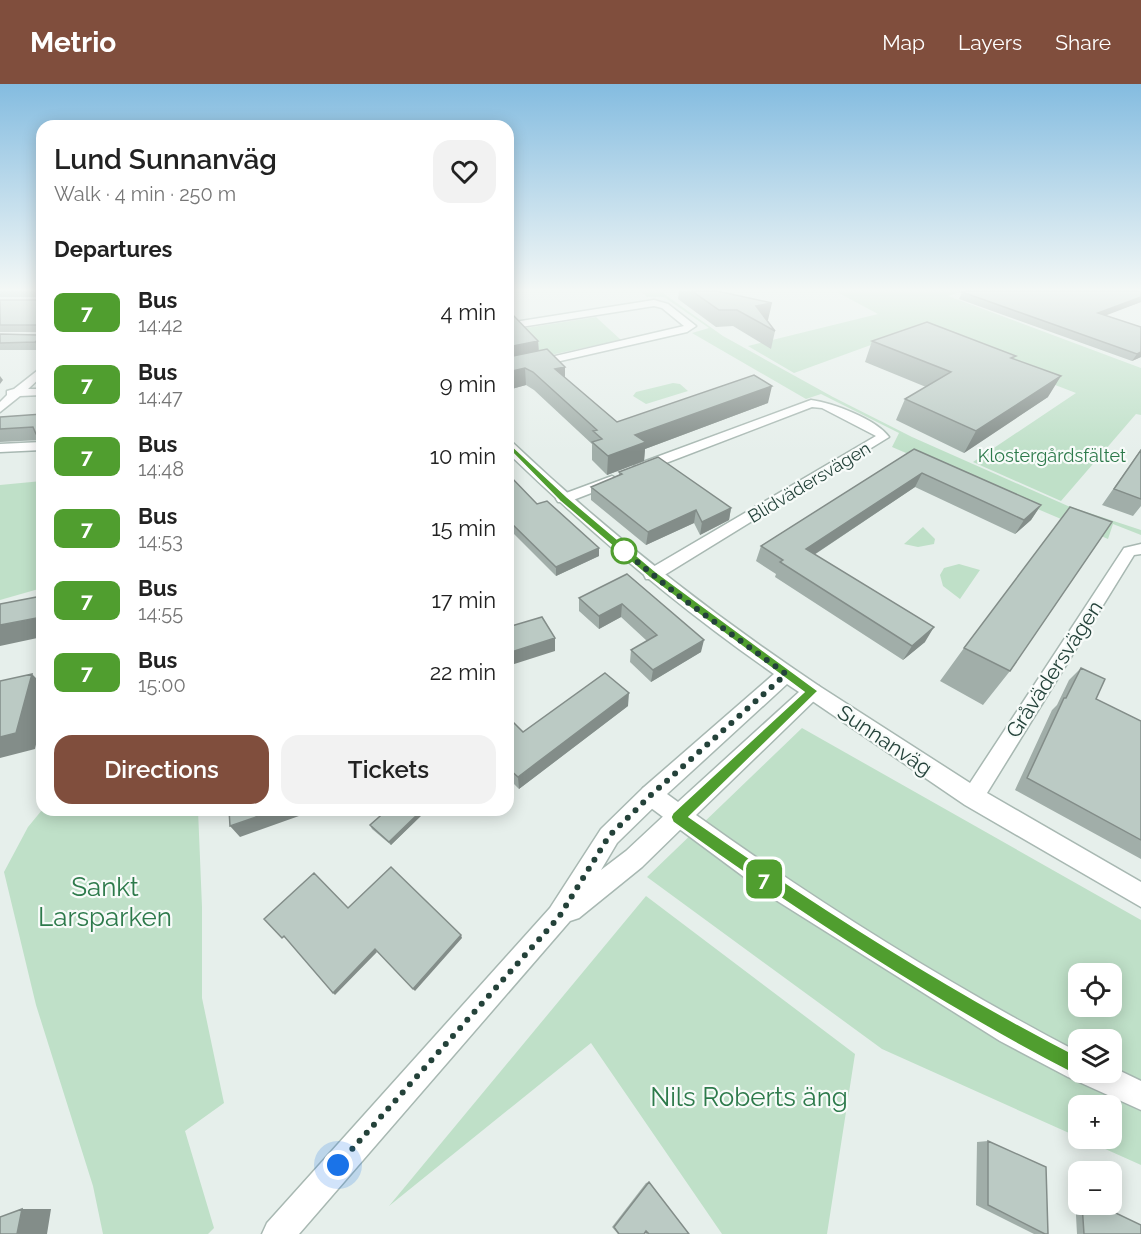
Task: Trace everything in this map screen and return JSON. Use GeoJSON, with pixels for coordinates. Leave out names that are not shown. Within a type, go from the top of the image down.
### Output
{"type":"FeatureCollection","features":[{"type":"Feature","properties":{"kind":"street"},"geometry":{"type":"LineString","coordinates":[[514,369],[619,345]]}},
{"type":"Feature","properties":{"kind":"street"},"geometry":{"type":"LineString","coordinates":[[0,408],[36,375]]}},
{"type":"Feature","properties":{"kind":"street"},"geometry":{"type":"LineString","coordinates":[[0,393],[36,392]]}},
{"type":"Feature","properties":{"kind":"street","name":"Blidvädersvägen"},"geometry":{"type":"LineString","coordinates":[[563,499],[811,403],[833,409],[878,431],[883,437],[652,575]]}},
{"type":"Feature","properties":{"kind":"street"},"geometry":{"type":"LineString","coordinates":[[0,448],[36,446]]}},
{"type":"Feature","properties":{"kind":"street","name":"Sunnanväg"},"geometry":{"type":"LineString","coordinates":[[514,451],[563,499],[652,575],[786,674],[888,744],[973,798],[1141,895]]}},
{"type":"Feature","properties":{"kind":"street","name":"Gråvädersvägen"},"geometry":{"type":"LineString","coordinates":[[973,798],[1012,732],[1129,552],[1141,549]]}},
{"type":"Feature","properties":{"kind":"street"},"geometry":{"type":"LineString","coordinates":[[278,1234],[559,917],[609,836],[651,795],[786,674]]}},
{"type":"Feature","properties":{"kind":"street"},"geometry":{"type":"LineString","coordinates":[[559,917],[634,859],[812,691]]}},
{"type":"Feature","properties":{"kind":"street"},"geometry":{"type":"LineString","coordinates":[[651,795],[779,889],[1010,1032],[1068,1061]]}},
{"type":"Feature","properties":{"kind":"street"},"geometry":{"type":"LineString","coordinates":[[1113,1083],[1141,1096]]}},
{"type":"Feature","properties":{"kind":"green space"},"geometry":{"type":"Polygon","coordinates":[[[528,345],[599,345],[541,357],[528,345]]]}},
{"type":"Feature","properties":{"kind":"green space"},"geometry":{"type":"Polygon","coordinates":[[[712,345],[739,345],[833,397],[912,437],[1068,506],[1141,530],[1141,535],[1113,524],[1108,539],[892,447],[899,433],[821,394],[806,399],[712,345]]]}},
{"type":"Feature","properties":{"kind":"green space","name":"Klostergårdsfältet"},"geometry":{"type":"Polygon","coordinates":[[[753,345],[872,345],[794,373],[748,346],[753,345]]]}},
{"type":"Feature","properties":{"kind":"green space","name":"Klostergårdsfältet"},"geometry":{"type":"Polygon","coordinates":[[[950,345],[1078,345],[1141,368],[1141,415],[1136,414],[1061,501],[973,462],[1076,393],[950,345]]]}},
{"type":"Feature","properties":{"kind":"green space"},"geometry":{"type":"Polygon","coordinates":[[[673,383],[680,384],[688,391],[646,404],[633,396],[636,392],[673,383]]]}},
{"type":"Feature","properties":{"kind":"green space"},"geometry":{"type":"Polygon","coordinates":[[[36,482],[36,590],[0,600],[0,485],[36,482]]]}},
{"type":"Feature","properties":{"kind":"green space"},"geometry":{"type":"Polygon","coordinates":[[[923,527],[935,539],[934,544],[918,547],[904,544],[923,527]]]}},
{"type":"Feature","properties":{"kind":"green space"},"geometry":{"type":"Polygon","coordinates":[[[959,564],[980,570],[960,599],[943,586],[940,575],[944,568],[959,564]]]}},
{"type":"Feature","properties":{"kind":"green space"},"geometry":{"type":"Polygon","coordinates":[[[802,728],[1141,920],[1141,1165],[1105,1149],[1122,1149],[1122,1095],[1068,1095],[1068,1133],[882,1049],[647,877],[802,728]]]}},
{"type":"Feature","properties":{"kind":"green space","name":"Sankt Larsparken"},"geometry":{"type":"Polygon","coordinates":[[[37,816],[198,816],[202,907],[202,998],[224,1103],[185,1131],[214,1228],[208,1234],[103,1234],[93,1186],[36,1005],[4,872],[28,827],[37,816]]]}},
{"type":"Feature","properties":{"kind":"green space","name":"Nils Roberts äng"},"geometry":{"type":"Polygon","coordinates":[[[646,896],[855,1054],[827,1234],[722,1234],[591,1043],[389,1206],[646,896]]]}},
{"type":"Feature","properties":{"kind":"building"},"geometry":{"type":"Polygon","coordinates":[[[881,345],[986,345],[1016,356],[1011,358],[1061,376],[976,431],[905,399],[951,372],[881,345]]]}},
{"type":"Feature","properties":{"kind":"building"},"geometry":{"type":"Polygon","coordinates":[[[1111,345],[1141,345],[1141,352],[1137,354],[1111,345]]]}},
{"type":"Feature","properties":{"kind":"building"},"geometry":{"type":"Polygon","coordinates":[[[547,349],[565,367],[555,369],[617,422],[754,375],[772,386],[635,435],[646,442],[608,456],[592,442],[602,439],[593,431],[597,430],[533,372],[525,368],[514,371],[514,356],[547,349]]]}},
{"type":"Feature","properties":{"kind":"building"},"geometry":{"type":"Polygon","coordinates":[[[36,414],[36,434],[33,427],[0,429],[0,417],[36,414]]]}},
{"type":"Feature","properties":{"kind":"building"},"geometry":{"type":"Polygon","coordinates":[[[914,449],[1041,505],[1024,520],[922,473],[806,549],[934,627],[912,646],[780,562],[783,560],[761,546],[914,449]]]}},
{"type":"Feature","properties":{"kind":"building"},"geometry":{"type":"Polygon","coordinates":[[[1141,450],[1141,499],[1114,489],[1141,450]]]}},
{"type":"Feature","properties":{"kind":"building"},"geometry":{"type":"Polygon","coordinates":[[[658,457],[731,508],[702,522],[696,510],[648,532],[591,487],[622,474],[619,472],[658,457]]]}},
{"type":"Feature","properties":{"kind":"building"},"geometry":{"type":"Polygon","coordinates":[[[514,480],[537,504],[547,501],[599,548],[556,567],[514,526],[514,480]]]}},
{"type":"Feature","properties":{"kind":"building"},"geometry":{"type":"Polygon","coordinates":[[[1070,507],[1112,522],[1010,671],[964,648],[1070,507]]]}},
{"type":"Feature","properties":{"kind":"building"},"geometry":{"type":"Polygon","coordinates":[[[627,574],[704,640],[653,670],[631,650],[657,635],[622,604],[599,616],[579,598],[627,574]]]}},
{"type":"Feature","properties":{"kind":"building"},"geometry":{"type":"Polygon","coordinates":[[[36,597],[36,618],[0,625],[0,604],[36,597]]]}},
{"type":"Feature","properties":{"kind":"building"},"geometry":{"type":"Polygon","coordinates":[[[542,617],[555,638],[514,651],[514,625],[542,617]]]}},
{"type":"Feature","properties":{"kind":"building"},"geometry":{"type":"Polygon","coordinates":[[[1081,668],[1105,679],[1096,699],[1141,721],[1141,840],[1027,778],[1064,698],[1081,668]]]}},
{"type":"Feature","properties":{"kind":"building"},"geometry":{"type":"Polygon","coordinates":[[[605,673],[629,693],[518,777],[514,773],[514,723],[523,732],[605,673]]]}},
{"type":"Feature","properties":{"kind":"building"},"geometry":{"type":"Polygon","coordinates":[[[32,674],[16,733],[0,737],[0,681],[32,674]]]}},
{"type":"Feature","properties":{"kind":"building"},"geometry":{"type":"Polygon","coordinates":[[[229,816],[259,816],[230,826],[229,816]]]}},
{"type":"Feature","properties":{"kind":"building"},"geometry":{"type":"Polygon","coordinates":[[[380,816],[416,816],[389,842],[370,825],[380,816]]]}},
{"type":"Feature","properties":{"kind":"building"},"geometry":{"type":"Polygon","coordinates":[[[391,867],[461,935],[413,989],[375,949],[333,993],[284,936],[282,938],[264,919],[314,873],[348,908],[391,867]]]}},
{"type":"Feature","properties":{"kind":"building"},"geometry":{"type":"Polygon","coordinates":[[[988,1141],[1046,1167],[1048,1234],[988,1205],[988,1141]]]}},
{"type":"Feature","properties":{"kind":"building"},"geometry":{"type":"Polygon","coordinates":[[[649,1182],[689,1234],[649,1234],[646,1231],[644,1234],[619,1234],[614,1227],[649,1182]]]}},
{"type":"Feature","properties":{"kind":"building"},"geometry":{"type":"Polygon","coordinates":[[[22,1209],[17,1234],[0,1234],[0,1217],[22,1209]]]}},
{"type":"Feature","properties":{"kind":"building"},"geometry":{"type":"Polygon","coordinates":[[[1083,1215],[1120,1215],[1141,1225],[1141,1234],[1084,1234],[1083,1215]]]}},
{"type":"Feature","properties":{"kind":"bus line","name":"7"},"geometry":{"type":"LineString","coordinates":[[514,451],[563,499],[652,575],[812,691],[678,817],[779,889],[1010,1032],[1068,1061]]}},
{"type":"Feature","properties":{"kind":"route"},"geometry":{"type":"LineString","coordinates":[[338,1165],[559,917],[609,836],[651,795],[786,674],[679,596],[624,551]]}}]}
